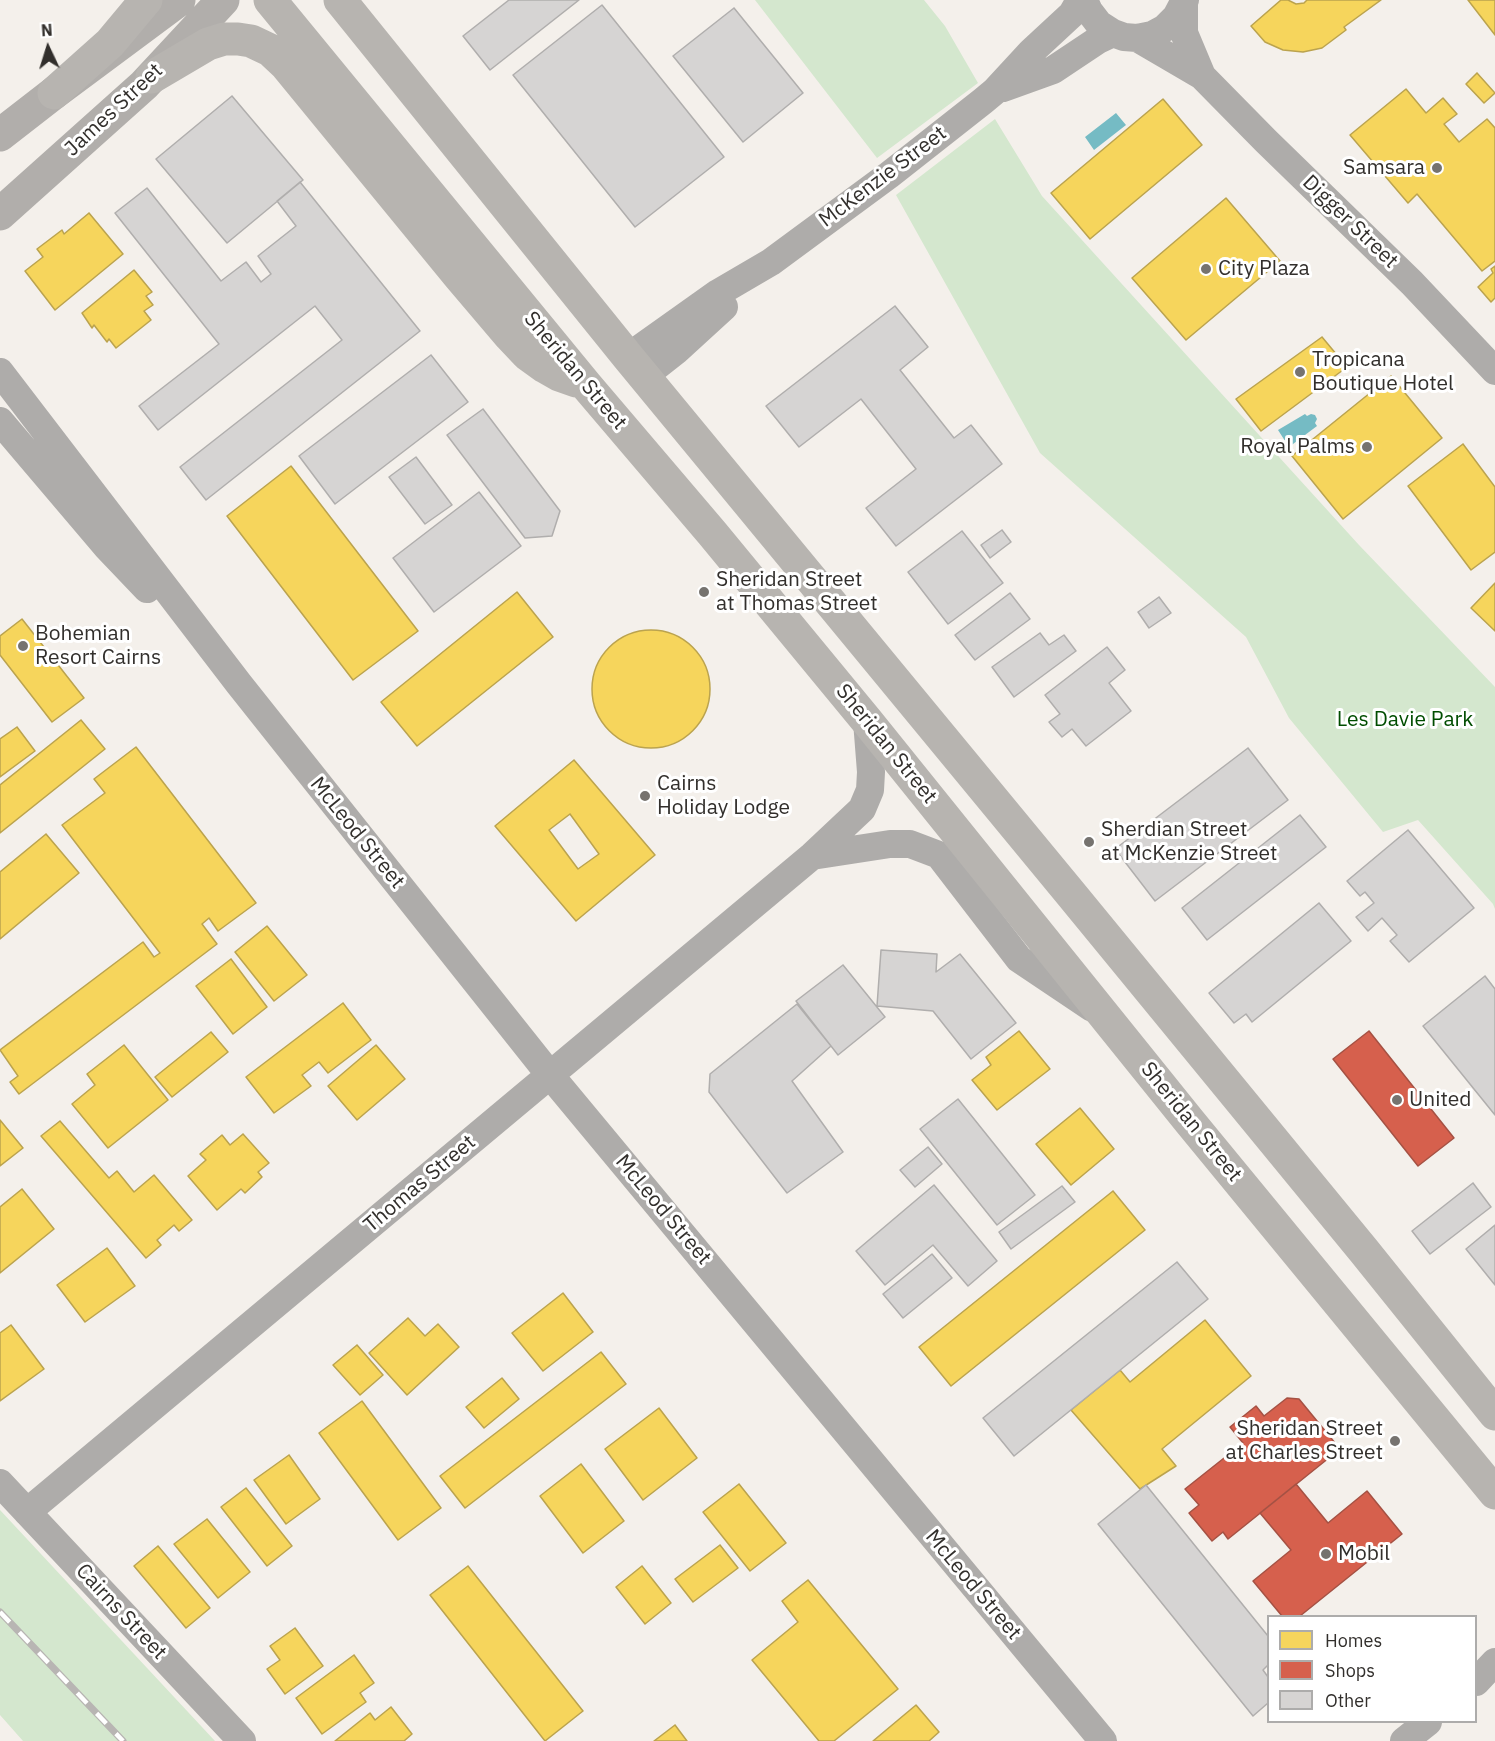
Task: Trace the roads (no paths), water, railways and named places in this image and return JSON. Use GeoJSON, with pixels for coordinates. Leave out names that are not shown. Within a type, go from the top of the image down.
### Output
{"type":"FeatureCollection","features":[{"type":"Feature","properties":{"kind":"highway"},"geometry":{"type":"LineString","coordinates":[[54,93],[110,44],[146,0]]}},
{"type":"Feature","properties":{"kind":"highway","name":"Sheridan Street"},"geometry":{"type":"LineString","coordinates":[[270,0],[867,721],[1495,1493]]}},
{"type":"Feature","properties":{"kind":"highway"},"geometry":{"type":"LineString","coordinates":[[340,0],[636,367],[1357,1242],[1495,1414]]}},
{"type":"Feature","properties":{"kind":"highway"},"geometry":{"type":"LineString","coordinates":[[152,77],[208,44],[224,39],[251,41],[270,50],[286,65],[459,276],[528,354],[545,367],[591,390],[636,367]]}},
{"type":"Feature","properties":{"kind":"main road","name":"James Street"},"geometry":{"type":"LineString","coordinates":[[0,135],[179,0]]}},
{"type":"Feature","properties":{"kind":"main road","name":"James Street"},"geometry":{"type":"LineString","coordinates":[[0,214],[152,77],[223,0]]}},
{"type":"Feature","properties":{"kind":"street","name":"McKenzie Street"},"geometry":{"type":"LineString","coordinates":[[636,367],[718,293],[771,262],[889,175],[995,91],[1031,52],[1072,14],[1082,0]]}},
{"type":"Feature","properties":{"kind":"street","name":"Digger Street"},"geometry":{"type":"LineString","coordinates":[[1082,0],[1099,24],[1125,35],[1202,76],[1412,283],[1495,371]]}},
{"type":"Feature","properties":{"kind":"street","name":"McKenzie Street"},"geometry":{"type":"LineString","coordinates":[[995,91],[1053,70],[1098,40],[1125,35],[1152,35],[1166,28],[1176,17],[1184,2]]}},
{"type":"Feature","properties":{"kind":"street","name":"Digger Street"},"geometry":{"type":"LineString","coordinates":[[1184,2],[1184,33],[1202,76]]}},
{"type":"Feature","properties":{"kind":"street","name":"McLeod Street"},"geometry":{"type":"LineString","coordinates":[[0,372],[231,674],[550,1075],[1103,1741]]}},
{"type":"Feature","properties":{"kind":"street","name":"McLeod Street"},"geometry":{"type":"LineString","coordinates":[[0,421],[105,546],[231,674]]}},
{"type":"Feature","properties":{"kind":"street","name":"Thomas Street"},"geometry":{"type":"LineString","coordinates":[[27,1512],[812,856],[862,809],[870,790],[867,721]]}},
{"type":"Feature","properties":{"kind":"street"},"geometry":{"type":"LineString","coordinates":[[812,856],[890,844],[910,844],[939,855],[1019,959],[1105,1016]]}},
{"type":"Feature","properties":{"kind":"street","name":"Cairns Street"},"geometry":{"type":"LineString","coordinates":[[0,1483],[242,1741]]}},
{"type":"Feature","properties":{"kind":"street"},"geometry":{"type":"LineString","coordinates":[[1477,1682],[1495,1662]]}},
{"type":"Feature","properties":{"kind":"street"},"geometry":{"type":"LineString","coordinates":[[1477,1683],[1495,1675]]}},
{"type":"Feature","properties":{"kind":"street"},"geometry":{"type":"LineString","coordinates":[[1404,1741],[1427,1723]]}},
{"type":"Feature","properties":{"kind":"water"},"geometry":{"type":"Polygon","coordinates":[[[1116,113],[1126,125],[1094,150],[1085,137],[1116,113]]]}},
{"type":"Feature","properties":{"kind":"water"},"geometry":{"type":"Polygon","coordinates":[[[1305,414],[1315,415],[1317,426],[1289,447],[1278,430],[1305,414]]]}},
{"type":"Feature","properties":{"kind":"railway"},"geometry":{"type":"LineString","coordinates":[[0,1612],[123,1741]]}},
{"type":"Feature","properties":{"kind":"place","name":"Samsara"},"geometry":{"type":"Point","coordinates":[1437,168]}},
{"type":"Feature","properties":{"kind":"place","name":"City Plaza"},"geometry":{"type":"Point","coordinates":[1206,269]}},
{"type":"Feature","properties":{"kind":"place","name":"Tropicana Boutique Hotel"},"geometry":{"type":"Point","coordinates":[1300,372]}},
{"type":"Feature","properties":{"kind":"place","name":"Royal Palms"},"geometry":{"type":"Point","coordinates":[1367,447]}},
{"type":"Feature","properties":{"kind":"place","name":"Sheridan Street at Thomas Street"},"geometry":{"type":"Point","coordinates":[704,592]}},
{"type":"Feature","properties":{"kind":"place","name":"Bohemian Resort Cairns"},"geometry":{"type":"Point","coordinates":[23,646]}},
{"type":"Feature","properties":{"kind":"place","name":"Cairns Holiday Lodge"},"geometry":{"type":"Point","coordinates":[645,796]}},
{"type":"Feature","properties":{"kind":"place","name":"Sherdian Street at McKenzie Street"},"geometry":{"type":"Point","coordinates":[1089,842]}},
{"type":"Feature","properties":{"kind":"place","name":"United"},"geometry":{"type":"Point","coordinates":[1397,1100]}},
{"type":"Feature","properties":{"kind":"place","name":"Sheridan Street at Charles Street"},"geometry":{"type":"Point","coordinates":[1395,1441]}},
{"type":"Feature","properties":{"kind":"place","name":"Mobil"},"geometry":{"type":"Point","coordinates":[1326,1554]}},
{"type":"Feature","properties":{"kind":"park label","name":"Les Davie Park"},"geometry":{"type":"Point","coordinates":[1405,720]}}]}
